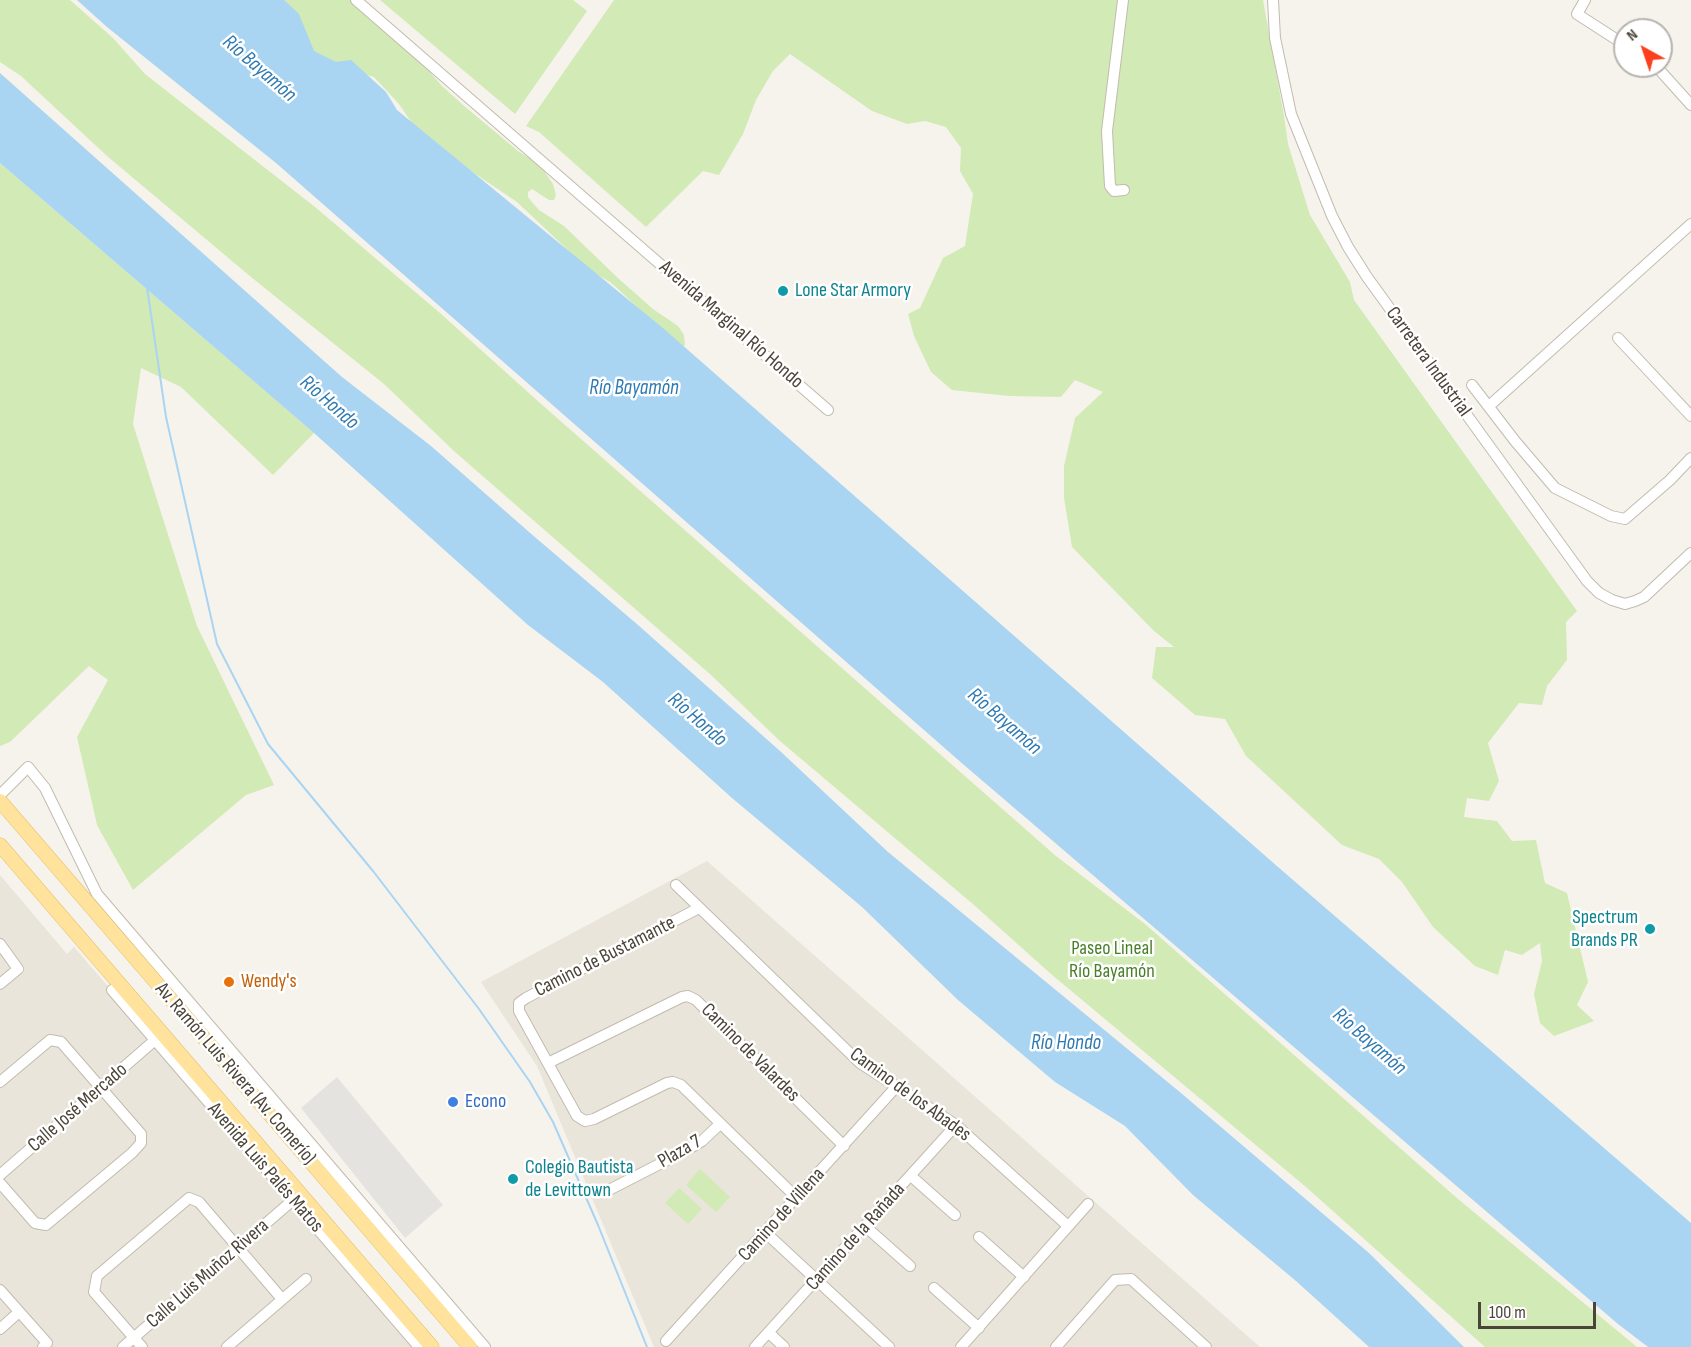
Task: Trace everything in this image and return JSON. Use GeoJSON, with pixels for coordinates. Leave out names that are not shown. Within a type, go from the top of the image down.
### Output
{"type":"FeatureCollection","features":[{"type":"Feature","properties":{"kind":"main road","name":"Av. Ramón Luis Rivera (Av. Comerío)"},"geometry":{"type":"LineString","coordinates":[[0,801],[470,1347]]}},
{"type":"Feature","properties":{"kind":"main road","name":"Av. Ramón Luis Rivera (Av. Comerío)"},"geometry":{"type":"LineString","coordinates":[[0,844],[432,1347]]}},
{"type":"Feature","properties":{"kind":"street","name":"Avenida Marginal Río Hondo"},"geometry":{"type":"LineString","coordinates":[[356,0],[828,410]]}},
{"type":"Feature","properties":{"kind":"street"},"geometry":{"type":"LineString","coordinates":[[1124,0],[1107,131],[1110,186],[1114,191],[1124,190]]}},
{"type":"Feature","properties":{"kind":"street","name":"Carretera Industrial"},"geometry":{"type":"LineString","coordinates":[[1273,0],[1275,38],[1291,114],[1332,216],[1348,247],[1367,277],[1587,581],[1599,593],[1612,600],[1625,603],[1635,601],[1644,597],[1691,553]]}},
{"type":"Feature","properties":{"kind":"street"},"geometry":{"type":"LineString","coordinates":[[1585,0],[1577,14],[1613,37]]}},
{"type":"Feature","properties":{"kind":"street"},"geometry":{"type":"LineString","coordinates":[[1667,78],[1691,105]]}},
{"type":"Feature","properties":{"kind":"street"},"geometry":{"type":"LineString","coordinates":[[1490,406],[1689,229]]}},
{"type":"Feature","properties":{"kind":"street"},"geometry":{"type":"LineString","coordinates":[[1618,338],[1691,416]]}},
{"type":"Feature","properties":{"kind":"street"},"geometry":{"type":"LineString","coordinates":[[1472,385],[1555,488],[1611,516],[1625,519],[1670,480],[1691,458]]}},
{"type":"Feature","properties":{"kind":"street"},"geometry":{"type":"LineString","coordinates":[[0,795],[28,767],[45,788],[97,894],[485,1347]]}},
{"type":"Feature","properties":{"kind":"street","name":"Camino de los Abades"},"geometry":{"type":"LineString","coordinates":[[676,885],[860,1063],[957,1125],[1068,1226]]}},
{"type":"Feature","properties":{"kind":"street","name":"Camino de Bustamante"},"geometry":{"type":"LineString","coordinates":[[699,908],[519,1003],[519,1011],[577,1116],[585,1121],[594,1119],[673,1082],[681,1085],[797,1198]]}},
{"type":"Feature","properties":{"kind":"street"},"geometry":{"type":"LineString","coordinates":[[0,944],[18,969],[0,984]]}},
{"type":"Feature","properties":{"kind":"street","name":"Avenida Luis Palés Matos"},"geometry":{"type":"LineString","coordinates":[[112,990],[419,1347]]}},
{"type":"Feature","properties":{"kind":"street","name":"Camino de Valardes"},"geometry":{"type":"LineString","coordinates":[[548,1063],[688,996],[696,1000],[844,1146]]}},
{"type":"Feature","properties":{"kind":"street"},"geometry":{"type":"LineString","coordinates":[[0,1082],[50,1040],[61,1042],[141,1134],[141,1143],[132,1153],[46,1226],[35,1223],[0,1183]]}},
{"type":"Feature","properties":{"kind":"street","name":"Calle José Mercado"},"geometry":{"type":"LineString","coordinates":[[0,1175],[155,1040]]}},
{"type":"Feature","properties":{"kind":"street","name":"Camino de Villena"},"geometry":{"type":"LineString","coordinates":[[666,1341],[896,1087]]}},
{"type":"Feature","properties":{"kind":"street","name":"Plaza 7"},"geometry":{"type":"LineString","coordinates":[[605,1192],[702,1141],[720,1124]]}},
{"type":"Feature","properties":{"kind":"street","name":"Camino de la Rañada"},"geometry":{"type":"LineString","coordinates":[[755,1347],[957,1125]]}},
{"type":"Feature","properties":{"kind":"street"},"geometry":{"type":"LineString","coordinates":[[911,1176],[955,1215]]}},
{"type":"Feature","properties":{"kind":"street"},"geometry":{"type":"LineString","coordinates":[[142,1347],[94,1292],[97,1276],[189,1198],[200,1202],[282,1299]]}},
{"type":"Feature","properties":{"kind":"street","name":"Calle Luis Muñoz Rivera"},"geometry":{"type":"LineString","coordinates":[[123,1347],[293,1200]]}},
{"type":"Feature","properties":{"kind":"street"},"geometry":{"type":"LineString","coordinates":[[961,1347],[1088,1204]]}},
{"type":"Feature","properties":{"kind":"street"},"geometry":{"type":"LineString","coordinates":[[866,1227],[910,1266]]}},
{"type":"Feature","properties":{"kind":"street"},"geometry":{"type":"LineString","coordinates":[[766,1233],[889,1347]]}},
{"type":"Feature","properties":{"kind":"street"},"geometry":{"type":"LineString","coordinates":[[979,1237],[1024,1277]]}},
{"type":"Feature","properties":{"kind":"street"},"geometry":{"type":"LineString","coordinates":[[227,1347],[306,1279]]}},
{"type":"Feature","properties":{"kind":"street"},"geometry":{"type":"LineString","coordinates":[[1056,1347],[1115,1280],[1131,1279],[1206,1347]]}},
{"type":"Feature","properties":{"kind":"street"},"geometry":{"type":"LineString","coordinates":[[934,1288],[979,1328]]}},
{"type":"Feature","properties":{"kind":"street"},"geometry":{"type":"LineString","coordinates":[[0,1290],[47,1343],[43,1347]]}},
{"type":"Feature","properties":{"kind":"street"},"geometry":{"type":"LineString","coordinates":[[0,1329],[19,1312]]}},
{"type":"Feature","properties":{"kind":"street"},"geometry":{"type":"LineString","coordinates":[[769,1333],[784,1347]]}},
{"type":"Feature","properties":{"kind":"shaded area"},"geometry":{"type":"Polygon","coordinates":[[[707,861],[1260,1347],[654,1347],[537,1066],[481,982],[707,861]]]}},
{"type":"Feature","properties":{"kind":"shaded area"},"geometry":{"type":"Polygon","coordinates":[[[0,875],[67,954],[74,947],[419,1347],[0,1347],[0,875]]]}},
{"type":"Feature","properties":{"kind":"shaded area"},"geometry":{"type":"Polygon","coordinates":[[[337,1077],[443,1205],[405,1238],[301,1108],[337,1077]]]}},
{"type":"Feature","properties":{"kind":"green space","name":"Paseo Lineal Río Bayamón"},"geometry":{"type":"Polygon","coordinates":[[[0,0],[70,0],[113,38],[145,74],[315,207],[440,313],[1056,856],[1145,924],[1458,1199],[1637,1347],[1485,1347],[1306,1187],[1051,974],[974,905],[780,741],[711,675],[455,452],[384,384],[251,277],[107,156],[21,76],[0,62],[0,0]]]}},
{"type":"Feature","properties":{"kind":"green space"},"geometry":{"type":"Polygon","coordinates":[[[246,0],[350,0],[369,19],[420,61],[463,105],[518,151],[540,165],[553,184],[556,195],[554,200],[549,200],[532,189],[528,192],[531,201],[539,210],[564,226],[653,309],[678,326],[684,335],[685,345],[680,348],[610,282],[589,270],[517,202],[468,169],[412,123],[399,104],[374,77],[322,62],[246,0]]]}},
{"type":"Feature","properties":{"kind":"green space"},"geometry":{"type":"Polygon","coordinates":[[[380,0],[573,0],[587,11],[515,114],[380,0]]]}},
{"type":"Feature","properties":{"kind":"green space"},"geometry":{"type":"Polygon","coordinates":[[[614,0],[1263,0],[1288,144],[1310,215],[1350,282],[1354,300],[1577,611],[1566,622],[1567,660],[1547,686],[1542,705],[1519,703],[1488,743],[1499,781],[1489,801],[1467,798],[1464,817],[1497,821],[1512,841],[1536,840],[1545,883],[1567,893],[1588,982],[1577,1005],[1594,1021],[1554,1036],[1540,1023],[1534,994],[1542,961],[1540,943],[1522,955],[1505,950],[1498,975],[1475,966],[1433,927],[1402,882],[1379,859],[1342,845],[1246,756],[1225,719],[1195,715],[1152,678],[1156,647],[1174,647],[1154,631],[1072,547],[1064,498],[1064,466],[1075,418],[1103,392],[1075,380],[1061,397],[1009,396],[952,390],[931,372],[914,336],[908,314],[920,308],[943,258],[965,246],[973,194],[960,171],[961,148],[946,127],[925,121],[907,124],[872,111],[790,54],[773,71],[756,100],[743,134],[719,175],[703,171],[646,227],[539,132],[526,126],[614,0]]]}},
{"type":"Feature","properties":{"kind":"green space"},"geometry":{"type":"Polygon","coordinates":[[[0,163],[314,433],[273,475],[181,387],[141,368],[133,424],[197,626],[274,785],[246,795],[133,890],[97,825],[77,737],[108,680],[89,666],[10,742],[0,746],[0,163]]]}},
{"type":"Feature","properties":{"kind":"green space"},"geometry":{"type":"Polygon","coordinates":[[[700,1169],[730,1197],[716,1212],[686,1185],[700,1169]]]}},
{"type":"Feature","properties":{"kind":"green space"},"geometry":{"type":"Polygon","coordinates":[[[679,1188],[702,1209],[688,1224],[665,1203],[679,1188]]]}},
{"type":"Feature","properties":{"kind":"water","name":"Río Bayamón"},"geometry":{"type":"Polygon","coordinates":[[[77,0],[284,0],[299,14],[314,51],[336,62],[351,60],[386,92],[397,110],[664,329],[1278,867],[1691,1223],[1691,1347],[1648,1347],[1618,1324],[964,765],[276,163],[107,27],[77,0]]]}},
{"type":"Feature","properties":{"kind":"water","name":"Río Hondo"},"geometry":{"type":"Polygon","coordinates":[[[0,73],[342,377],[431,446],[638,625],[780,751],[888,852],[1181,1093],[1369,1253],[1464,1347],[1369,1347],[1296,1281],[1193,1195],[1125,1126],[1055,1082],[958,1000],[862,907],[732,798],[603,682],[528,625],[314,433],[0,163],[0,73]]]}},
{"type":"Feature","properties":{"kind":"waterway"},"geometry":{"type":"LineString","coordinates":[[147,287],[166,417],[217,644],[268,744],[373,871],[479,1009],[530,1082],[553,1122],[598,1225],[647,1347]]}},
{"type":"Feature","properties":{"kind":"place","name":"Lone Star Armory"},"geometry":{"type":"Point","coordinates":[783,291]}},
{"type":"Feature","properties":{"kind":"place","name":"Spectrum Brands PR"},"geometry":{"type":"Point","coordinates":[1650,929]}},
{"type":"Feature","properties":{"kind":"place","name":"Wendy's"},"geometry":{"type":"Point","coordinates":[229,982]}},
{"type":"Feature","properties":{"kind":"place","name":"Econo"},"geometry":{"type":"Point","coordinates":[453,1102]}},
{"type":"Feature","properties":{"kind":"place","name":"Colegio Bautista de Levittown"},"geometry":{"type":"Point","coordinates":[513,1179]}}]}
